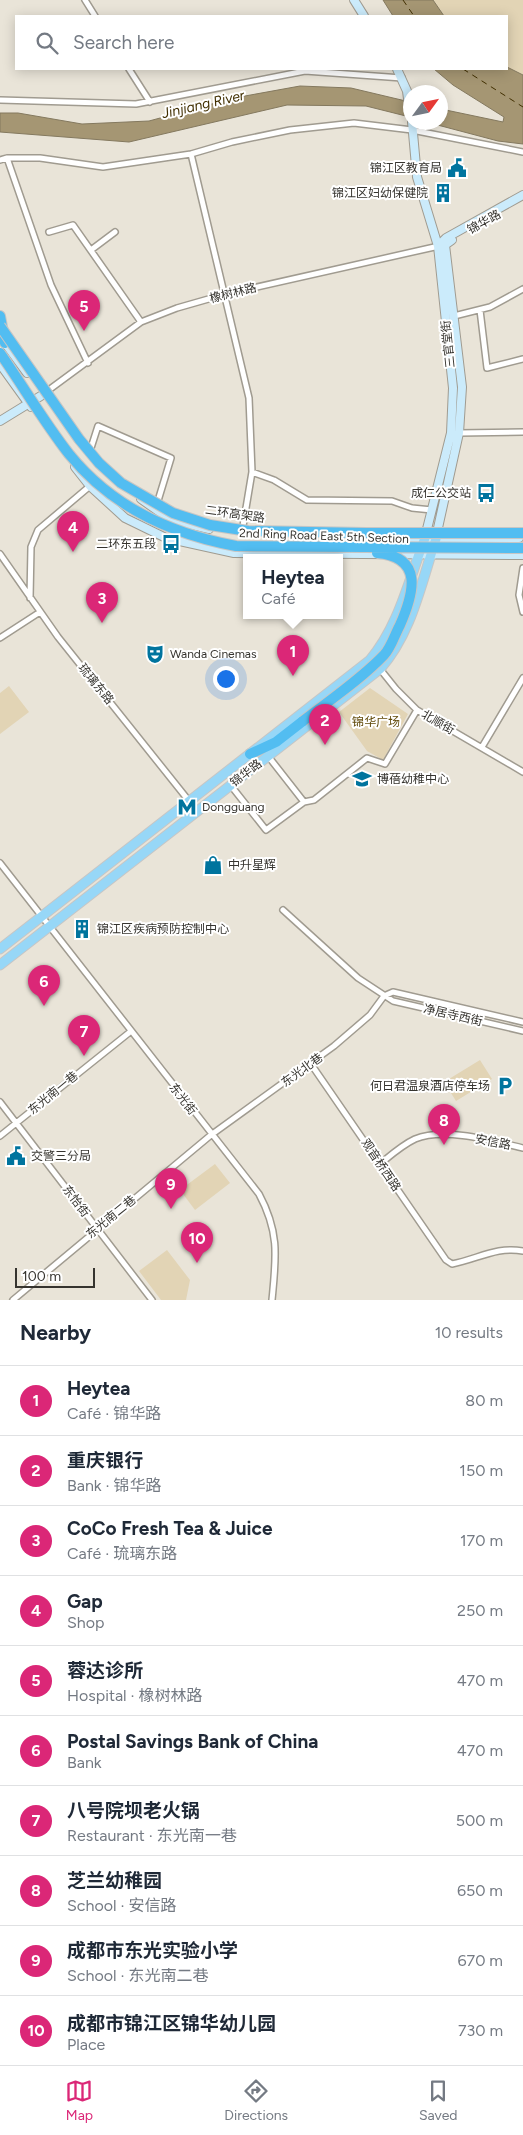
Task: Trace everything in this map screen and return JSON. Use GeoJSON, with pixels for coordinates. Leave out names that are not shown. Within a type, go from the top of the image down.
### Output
{"type":"FeatureCollection","features":[{"type":"Feature","properties":{"kind":"highway"},"geometry":{"type":"LineString","coordinates":[[0,316],[2,344],[69,454],[111,495],[139,514],[174,530],[203,540],[236,546],[523,548]]}},
{"type":"Feature","properties":{"kind":"highway","name":"二环高架路"},"geometry":{"type":"LineString","coordinates":[[0,326],[98,463],[121,483],[173,513],[210,525],[248,531],[366,534],[523,533]]}},
{"type":"Feature","properties":{"kind":"highway"},"geometry":{"type":"LineString","coordinates":[[250,754],[276,742],[346,688],[385,654],[407,607],[412,580],[410,568],[393,556],[308,552],[284,547]]}},
{"type":"Feature","properties":{"kind":"main road"},"geometry":{"type":"LineString","coordinates":[[354,0],[363,15]]}},
{"type":"Feature","properties":{"kind":"main road"},"geometry":{"type":"LineString","coordinates":[[398,70],[405,85]]}},
{"type":"Feature","properties":{"kind":"main road"},"geometry":{"type":"LineString","coordinates":[[412,130],[417,177],[442,246]]}},
{"type":"Feature","properties":{"kind":"main road"},"geometry":{"type":"LineString","coordinates":[[442,246],[446,238],[523,195]]}},
{"type":"Feature","properties":{"kind":"main road","name":"锦华路"},"geometry":{"type":"LineString","coordinates":[[442,246],[523,200]]}},
{"type":"Feature","properties":{"kind":"main road","name":"三官堂街"},"geometry":{"type":"LineString","coordinates":[[436,539],[459,433],[462,387],[454,316],[442,246]]}},
{"type":"Feature","properties":{"kind":"main road","name":"三官堂街"},"geometry":{"type":"LineString","coordinates":[[425,538],[451,433],[453,388],[442,246]]}},
{"type":"Feature","properties":{"kind":"main road","name":"2nd Ring Road East 5th Section"},"geometry":{"type":"LineString","coordinates":[[2,344],[44,394],[89,457],[111,480],[171,520],[242,535],[436,539],[523,538]]}},
{"type":"Feature","properties":{"kind":"main road","name":"2nd Ring Road East 5th Section"},"geometry":{"type":"LineString","coordinates":[[0,364],[90,486],[125,518],[166,538],[234,553],[523,555]]}},
{"type":"Feature","properties":{"kind":"main road"},"geometry":{"type":"LineString","coordinates":[[0,420],[44,394]]}},
{"type":"Feature","properties":{"kind":"main road","name":"锦华路"},"geometry":{"type":"LineString","coordinates":[[0,949],[370,660],[382,645],[425,538]]}},
{"type":"Feature","properties":{"kind":"main road","name":"锦华路"},"geometry":{"type":"LineString","coordinates":[[0,965],[380,669],[393,655],[409,621],[436,539]]}},
{"type":"Feature","properties":{"kind":"street"},"geometry":{"type":"LineString","coordinates":[[85,0],[94,15]]}},
{"type":"Feature","properties":{"kind":"street"},"geometry":{"type":"LineString","coordinates":[[130,70],[150,102]]}},
{"type":"Feature","properties":{"kind":"street"},"geometry":{"type":"LineString","coordinates":[[0,100],[136,104],[305,71],[402,78]]}},
{"type":"Feature","properties":{"kind":"street"},"geometry":{"type":"LineString","coordinates":[[0,160],[7,158],[40,158],[103,167],[191,154],[232,142],[290,130],[354,123],[403,126]]}},
{"type":"Feature","properties":{"kind":"street"},"geometry":{"type":"LineString","coordinates":[[429,130],[523,152]]}},
{"type":"Feature","properties":{"kind":"street"},"geometry":{"type":"LineString","coordinates":[[191,154],[226,294],[249,398],[252,472],[242,535]]}},
{"type":"Feature","properties":{"kind":"street"},"geometry":{"type":"LineString","coordinates":[[7,158],[51,285],[88,362]]}},
{"type":"Feature","properties":{"kind":"street"},"geometry":{"type":"LineString","coordinates":[[49,232],[73,225],[141,322]]}},
{"type":"Feature","properties":{"kind":"street"},"geometry":{"type":"LineString","coordinates":[[91,250],[114,232]]}},
{"type":"Feature","properties":{"kind":"street","name":"橡树林路"},"geometry":{"type":"LineString","coordinates":[[44,394],[141,322],[176,308],[226,294],[442,246]]}},
{"type":"Feature","properties":{"kind":"street"},"geometry":{"type":"LineString","coordinates":[[454,316],[490,307],[523,289]]}},
{"type":"Feature","properties":{"kind":"street"},"geometry":{"type":"LineString","coordinates":[[480,310],[487,368],[523,359]]}},
{"type":"Feature","properties":{"kind":"street"},"geometry":{"type":"LineString","coordinates":[[89,457],[98,426],[171,458],[155,509]]}},
{"type":"Feature","properties":{"kind":"street"},"geometry":{"type":"LineString","coordinates":[[459,433],[523,432]]}},
{"type":"Feature","properties":{"kind":"street"},"geometry":{"type":"LineString","coordinates":[[252,472],[274,480],[307,500],[392,501],[412,508],[432,510]]}},
{"type":"Feature","properties":{"kind":"street"},"geometry":{"type":"LineString","coordinates":[[30,598],[31,547],[38,530],[90,486]]}},
{"type":"Feature","properties":{"kind":"street","name":"琉璃东路"},"geometry":{"type":"LineString","coordinates":[[0,554],[40,612],[197,811]]}},
{"type":"Feature","properties":{"kind":"street"},"geometry":{"type":"LineString","coordinates":[[523,568],[518,595],[523,612]]}},
{"type":"Feature","properties":{"kind":"street"},"geometry":{"type":"LineString","coordinates":[[0,638],[40,612]]}},
{"type":"Feature","properties":{"kind":"street","name":"北顺街"},"geometry":{"type":"LineString","coordinates":[[380,669],[396,689],[417,710],[523,772]]}},
{"type":"Feature","properties":{"kind":"street"},"geometry":{"type":"LineString","coordinates":[[482,747],[523,678]]}},
{"type":"Feature","properties":{"kind":"street"},"geometry":{"type":"LineString","coordinates":[[232,786],[266,830],[304,802],[314,800],[367,758],[385,764],[417,710]]}},
{"type":"Feature","properties":{"kind":"street"},"geometry":{"type":"LineString","coordinates":[[268,756],[304,802]]}},
{"type":"Feature","properties":{"kind":"street","name":"东光街"},"geometry":{"type":"LineString","coordinates":[[0,863],[258,1194],[270,1214],[277,1251],[272,1300]]}},
{"type":"Feature","properties":{"kind":"street","name":"净居寺西街"},"geometry":{"type":"LineString","coordinates":[[283,910],[352,973],[393,1001],[523,1031]]}},
{"type":"Feature","properties":{"kind":"street","name":"净居寺西街"},"geometry":{"type":"LineString","coordinates":[[384,996],[393,992],[523,1022]]}},
{"type":"Feature","properties":{"kind":"street","name":"东光北巷"},"geometry":{"type":"LineString","coordinates":[[211,1136],[311,1064],[370,1015],[384,996]]}},
{"type":"Feature","properties":{"kind":"street","name":"东光南一巷"},"geometry":{"type":"LineString","coordinates":[[0,1136],[130,1032]]}},
{"type":"Feature","properties":{"kind":"street","name":"观音桥西路"},"geometry":{"type":"LineString","coordinates":[[311,1064],[446,1260],[452,1264],[492,1251],[509,1248],[523,1251]]}},
{"type":"Feature","properties":{"kind":"street","name":"东怡街"},"geometry":{"type":"LineString","coordinates":[[0,1102],[152,1300]]}},
{"type":"Feature","properties":{"kind":"street","name":"东光南二巷"},"geometry":{"type":"LineString","coordinates":[[13,1300],[211,1136]]}},
{"type":"Feature","properties":{"kind":"street","name":"安信路"},"geometry":{"type":"LineString","coordinates":[[380,1164],[417,1138],[438,1136],[486,1139],[523,1148]]}},
{"type":"Feature","properties":{"kind":"green space"},"geometry":{"type":"Polygon","coordinates":[[[433,0],[523,0],[523,75],[508,68],[508,15],[443,15],[433,0]]]}},
{"type":"Feature","properties":{"kind":"green space"},"geometry":{"type":"Polygon","coordinates":[[[9,686],[29,712],[0,734],[0,693],[9,686]]]}},
{"type":"Feature","properties":{"kind":"green space","name":"锦华广场"},"geometry":{"type":"Polygon","coordinates":[[[370,688],[408,714],[383,760],[367,751],[339,712],[370,688]]]}},
{"type":"Feature","properties":{"kind":"green space"},"geometry":{"type":"Polygon","coordinates":[[[480,1060],[492,1079],[456,1101],[444,1082],[480,1060]]]}},
{"type":"Feature","properties":{"kind":"green space"},"geometry":{"type":"Polygon","coordinates":[[[215,1164],[230,1183],[195,1210],[180,1190],[215,1164]]]}},
{"type":"Feature","properties":{"kind":"green space"},"geometry":{"type":"Polygon","coordinates":[[[167,1250],[190,1280],[186,1300],[161,1300],[139,1271],[167,1250]]]}},
{"type":"Feature","properties":{"kind":"shaded area"},"geometry":{"type":"Polygon","coordinates":[[[383,0],[433,0],[443,15],[392,15],[383,0]]]}},
{"type":"Feature","properties":{"kind":"shaded area"},"geometry":{"type":"Polygon","coordinates":[[[508,68],[523,75],[523,144],[498,141],[448,128],[448,110],[503,122],[504,117],[453,85],[435,70],[508,70],[508,68]]]}},
{"type":"Feature","properties":{"kind":"shaded area"},"geometry":{"type":"Polygon","coordinates":[[[300,86],[351,88],[403,100],[403,115],[366,106],[287,105],[129,142],[0,132],[0,113],[18,113],[82,124],[149,121],[234,98],[300,86]]]}},
{"type":"Feature","properties":{"kind":"ferry route"},"geometry":{"type":"LineString","coordinates":[[403,0],[413,15]]}},
{"type":"Feature","properties":{"kind":"ferry route"},"geometry":{"type":"LineString","coordinates":[[465,70],[523,107]]}},
{"type":"Feature","properties":{"kind":"place","name":"锦江区教育局"},"geometry":{"type":"Point","coordinates":[457,168]}},
{"type":"Feature","properties":{"kind":"place","name":"锦江区妇幼保健院"},"geometry":{"type":"Point","coordinates":[443,193]}},
{"type":"Feature","properties":{"kind":"place","name":"蓉达诊所"},"geometry":{"type":"Point","coordinates":[84,331]}},
{"type":"Feature","properties":{"kind":"place","name":"成仁公交站"},"geometry":{"type":"Point","coordinates":[486,493]}},
{"type":"Feature","properties":{"kind":"place","name":"二环东五段"},"geometry":{"type":"Point","coordinates":[171,544]}},
{"type":"Feature","properties":{"kind":"place","name":"Gap"},"geometry":{"type":"Point","coordinates":[73,552]}},
{"type":"Feature","properties":{"kind":"place","name":"CoCo Fresh Tea & Juice"},"geometry":{"type":"Point","coordinates":[102,623]}},
{"type":"Feature","properties":{"kind":"place","name":"Wanda Cinemas"},"geometry":{"type":"Point","coordinates":[155,654]}},
{"type":"Feature","properties":{"kind":"place","name":"Heytea"},"geometry":{"type":"Point","coordinates":[293,676]}},
{"type":"Feature","properties":{"kind":"place","name":"重庆银行"},"geometry":{"type":"Point","coordinates":[325,745]}},
{"type":"Feature","properties":{"kind":"place","name":"博蓓幼稚中心"},"geometry":{"type":"Point","coordinates":[362,779]}},
{"type":"Feature","properties":{"kind":"place","name":"Dongguang"},"geometry":{"type":"Point","coordinates":[187,807]}},
{"type":"Feature","properties":{"kind":"place","name":"中升星辉"},"geometry":{"type":"Point","coordinates":[213,865]}},
{"type":"Feature","properties":{"kind":"place","name":"锦江区疾病预防控制中心"},"geometry":{"type":"Point","coordinates":[82,929]}},
{"type":"Feature","properties":{"kind":"place","name":"Postal Savings Bank of China"},"geometry":{"type":"Point","coordinates":[44,1006]}},
{"type":"Feature","properties":{"kind":"place","name":"八号院坝老火锅"},"geometry":{"type":"Point","coordinates":[84,1056]}},
{"type":"Feature","properties":{"kind":"place","name":"何日君温泉酒店停车场"},"geometry":{"type":"Point","coordinates":[505,1086]}},
{"type":"Feature","properties":{"kind":"place","name":"芝兰幼稚园"},"geometry":{"type":"Point","coordinates":[444,1145]}},
{"type":"Feature","properties":{"kind":"place","name":"交警三分局"},"geometry":{"type":"Point","coordinates":[16,1156]}},
{"type":"Feature","properties":{"kind":"place","name":"成都市东光实验小学"},"geometry":{"type":"Point","coordinates":[171,1209]}},
{"type":"Feature","properties":{"kind":"place","name":"成都市锦江区锦华幼儿园"},"geometry":{"type":"Point","coordinates":[197,1263]}},
{"type":"Feature","properties":{"kind":"water label","name":"Jinjiang River"},"geometry":{"type":"Point","coordinates":[203,104]}}]}
